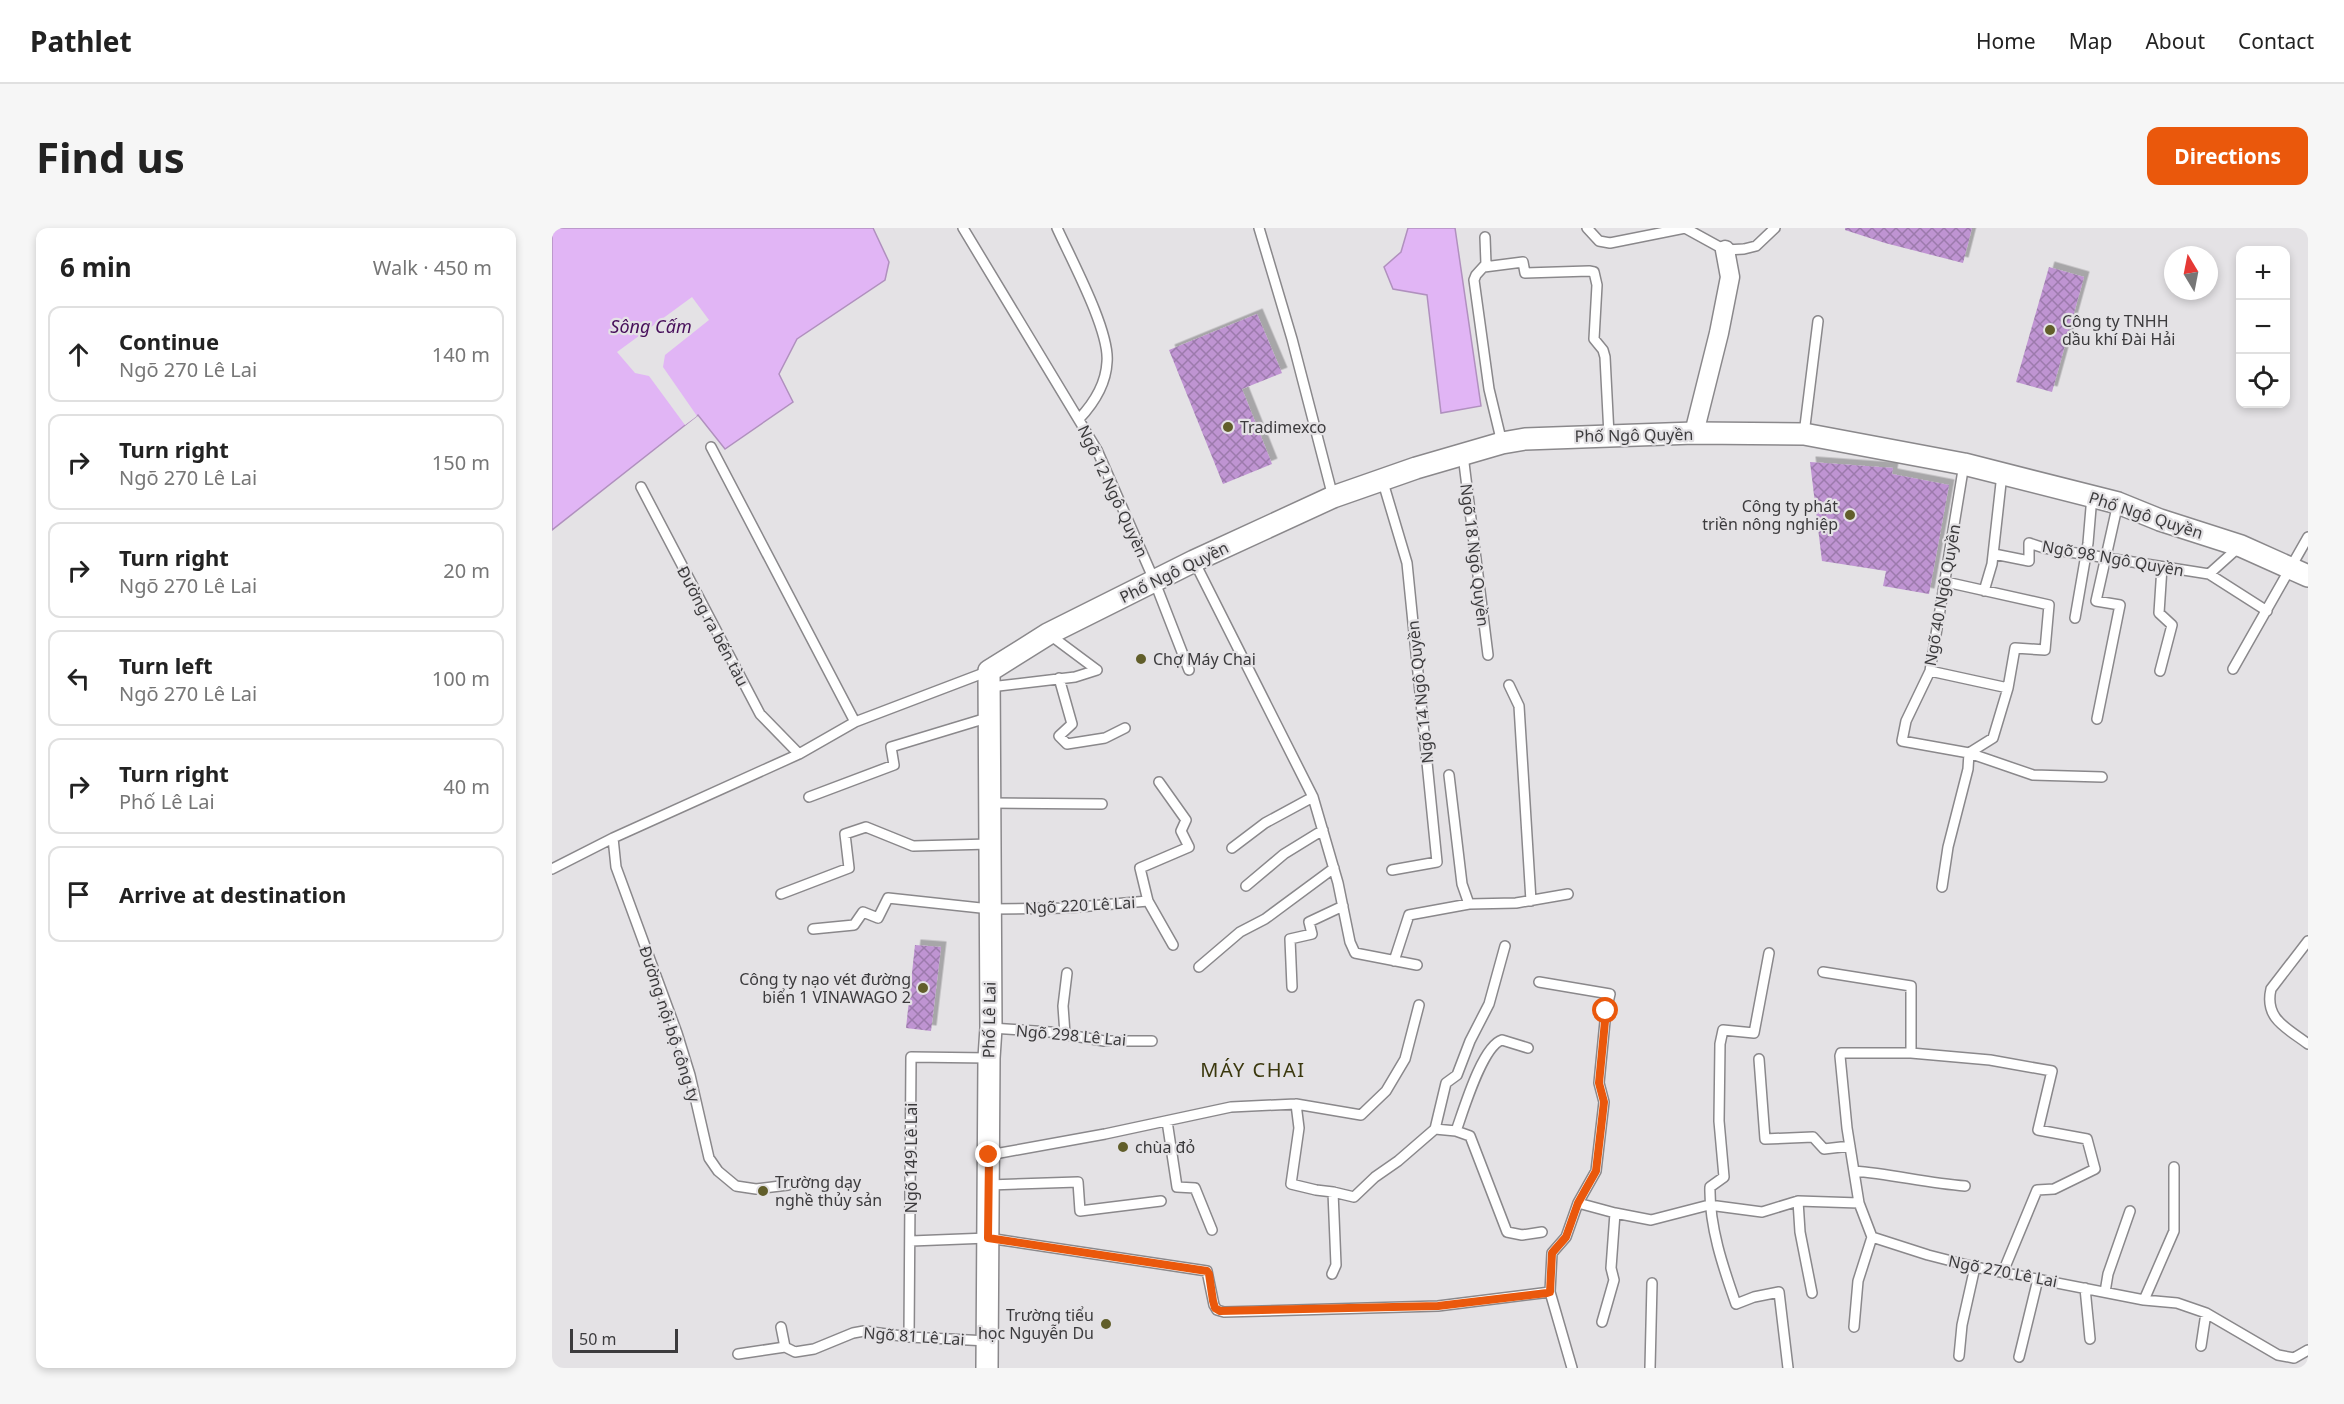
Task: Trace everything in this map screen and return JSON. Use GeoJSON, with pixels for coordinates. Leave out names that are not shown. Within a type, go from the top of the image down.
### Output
{"type":"FeatureCollection","features":[{"type":"Feature","properties":{"kind":"street"},"geometry":{"type":"LineString","coordinates":[[1694,433],[1719,333],[1730,277],[1725,250]]}},
{"type":"Feature","properties":{"kind":"street","name":"Phố Ngô Quyền"},"geometry":{"type":"LineString","coordinates":[[990,679],[1048,634],[1154,580],[1333,497],[1382,479],[1502,443],[1524,439],[1694,433],[1804,434],[1964,464],[2118,503],[2160,520],[2241,546],[2299,572]]}},
{"type":"Feature","properties":{"kind":"street","name":"Phố Lê Lai"},"geometry":{"type":"LineString","coordinates":[[987,1368],[991,1028],[990,679]]}},
{"type":"Feature","properties":{"kind":"lane","name":"Ngõ 12 Ngô Quyền"},"geometry":{"type":"LineString","coordinates":[[963,228],[1097,450],[1154,580],[1189,670]]}},
{"type":"Feature","properties":{"kind":"lane"},"geometry":{"type":"LineString","coordinates":[[1057,228],[1107,346],[1105,376],[1095,400],[1079,419]]}},
{"type":"Feature","properties":{"kind":"lane"},"geometry":{"type":"LineString","coordinates":[[1259,228],[1292,339],[1333,497]]}},
{"type":"Feature","properties":{"kind":"lane"},"geometry":{"type":"LineString","coordinates":[[1587,228],[1599,241],[1610,243],[1685,228],[1725,250],[1755,246],[1776,228]]}},
{"type":"Feature","properties":{"kind":"lane"},"geometry":{"type":"LineString","coordinates":[[1485,237],[1487,262],[1474,280],[1489,389],[1502,443]]}},
{"type":"Feature","properties":{"kind":"lane"},"geometry":{"type":"LineString","coordinates":[[1484,267],[1522,262],[1525,273],[1594,272],[1597,285],[1594,339],[1603,350],[1605,357],[1609,435]]}},
{"type":"Feature","properties":{"kind":"lane"},"geometry":{"type":"LineString","coordinates":[[1804,434],[1818,321]]}},
{"type":"Feature","properties":{"kind":"lane"},"geometry":{"type":"LineString","coordinates":[[711,447],[855,722]]}},
{"type":"Feature","properties":{"kind":"lane","name":"Ngõ 18 Ngô Quyền"},"geometry":{"type":"LineString","coordinates":[[1462,455],[1488,654]]}},
{"type":"Feature","properties":{"kind":"lane","name":"Ngõ 40 Ngô Quyền"},"geometry":{"type":"LineString","coordinates":[[1964,464],[1946,582],[1929,671],[1906,721],[1902,741],[1969,753]]}},
{"type":"Feature","properties":{"kind":"lane"},"geometry":{"type":"LineString","coordinates":[[1984,591],[1994,554],[2002,474]]}},
{"type":"Feature","properties":{"kind":"lane","name":"Ngõ 14 Ngô Quyền"},"geometry":{"type":"LineString","coordinates":[[1382,479],[1407,563],[1437,862],[1392,870]]}},
{"type":"Feature","properties":{"kind":"lane","name":"Đường ra bến tàu"},"geometry":{"type":"LineString","coordinates":[[641,488],[759,714],[799,754]]}},
{"type":"Feature","properties":{"kind":"lane"},"geometry":{"type":"LineString","coordinates":[[2075,618],[2086,554],[2092,496]]}},
{"type":"Feature","properties":{"kind":"lane"},"geometry":{"type":"LineString","coordinates":[[2097,719],[2120,605],[2096,601],[2118,503]]}},
{"type":"Feature","properties":{"kind":"lane"},"geometry":{"type":"LineString","coordinates":[[2233,669],[2267,611],[2299,572],[2308,537]]}},
{"type":"Feature","properties":{"kind":"lane","name":"Ngõ 98 Ngô Quyền"},"geometry":{"type":"LineString","coordinates":[[1994,554],[2029,561],[2029,543],[2209,574]]}},
{"type":"Feature","properties":{"kind":"lane"},"geometry":{"type":"LineString","coordinates":[[2241,546],[2209,574],[2267,611]]}},
{"type":"Feature","properties":{"kind":"lane"},"geometry":{"type":"LineString","coordinates":[[1194,561],[1313,797],[1334,868],[1350,942],[1355,953],[1417,965]]}},
{"type":"Feature","properties":{"kind":"lane"},"geometry":{"type":"LineString","coordinates":[[2160,671],[2172,625],[2159,613],[2162,567]]}},
{"type":"Feature","properties":{"kind":"lane"},"geometry":{"type":"LineString","coordinates":[[1946,582],[2049,605],[2045,650],[2015,648],[2008,688],[1993,738],[1969,753]]}},
{"type":"Feature","properties":{"kind":"lane"},"geometry":{"type":"LineString","coordinates":[[552,869],[613,838],[799,754],[855,722],[990,679],[1059,678],[1097,670],[1048,634]]}},
{"type":"Feature","properties":{"kind":"lane"},"geometry":{"type":"LineString","coordinates":[[1929,671],[2008,688]]}},
{"type":"Feature","properties":{"kind":"lane"},"geometry":{"type":"LineString","coordinates":[[1059,678],[1072,724],[1059,736],[1067,744],[1105,738],[1125,728]]}},
{"type":"Feature","properties":{"kind":"lane"},"geometry":{"type":"LineString","coordinates":[[1509,685],[1519,706],[1531,901]]}},
{"type":"Feature","properties":{"kind":"lane"},"geometry":{"type":"LineString","coordinates":[[809,796],[894,765],[891,747],[990,717]]}},
{"type":"Feature","properties":{"kind":"lane"},"geometry":{"type":"LineString","coordinates":[[1969,753],[2033,775],[2102,777]]}},
{"type":"Feature","properties":{"kind":"lane"},"geometry":{"type":"LineString","coordinates":[[1942,887],[1948,847],[1968,769],[1969,753]]}},
{"type":"Feature","properties":{"kind":"lane"},"geometry":{"type":"LineString","coordinates":[[1449,775],[1462,884],[1469,904]]}},
{"type":"Feature","properties":{"kind":"lane","name":"Ngõ 220 Lê Lai"},"geometry":{"type":"LineString","coordinates":[[813,929],[854,925],[863,912],[878,918],[888,898],[990,909],[1067,908],[1148,901],[1140,867],[1190,847],[1181,831],[1186,820],[1159,782]]}},
{"type":"Feature","properties":{"kind":"lane"},"geometry":{"type":"LineString","coordinates":[[1232,848],[1265,823],[1313,797]]}},
{"type":"Feature","properties":{"kind":"lane"},"geometry":{"type":"LineString","coordinates":[[990,803],[1102,804]]}},
{"type":"Feature","properties":{"kind":"lane"},"geometry":{"type":"LineString","coordinates":[[781,894],[849,868],[845,834],[866,827],[913,846],[990,844]]}},
{"type":"Feature","properties":{"kind":"lane"},"geometry":{"type":"LineString","coordinates":[[1246,886],[1284,854],[1323,830]]}},
{"type":"Feature","properties":{"kind":"lane","name":"Đường nội bộ công ty"},"geometry":{"type":"LineString","coordinates":[[613,838],[616,867],[677,1033],[690,1075],[709,1158],[718,1171],[736,1186],[744,1189],[788,1185]]}},
{"type":"Feature","properties":{"kind":"lane"},"geometry":{"type":"LineString","coordinates":[[1199,967],[1240,932],[1265,919],[1334,868]]}},
{"type":"Feature","properties":{"kind":"lane"},"geometry":{"type":"LineString","coordinates":[[1394,961],[1409,915],[1469,904],[1516,903],[1568,894]]}},
{"type":"Feature","properties":{"kind":"lane"},"geometry":{"type":"LineString","coordinates":[[1148,901],[1173,945]]}},
{"type":"Feature","properties":{"kind":"lane"},"geometry":{"type":"LineString","coordinates":[[1292,987],[1290,939],[1312,934],[1309,922],[1343,906]]}},
{"type":"Feature","properties":{"kind":"lane"},"geometry":{"type":"LineString","coordinates":[[2308,941],[2271,989],[2269,998],[2274,1018],[2308,1044]]}},
{"type":"Feature","properties":{"kind":"lane"},"geometry":{"type":"LineString","coordinates":[[1296,1104],[1299,1128],[1291,1184],[1354,1197],[1375,1177],[1398,1161],[1435,1129],[1446,1083],[1457,1075],[1470,1041],[1489,1004],[1505,946]]}},
{"type":"Feature","properties":{"kind":"lane"},"geometry":{"type":"LineString","coordinates":[[1769,953],[1754,1033],[1723,1030],[1720,1044],[1719,1121],[1724,1177],[1710,1187],[1709,1205],[1736,1304],[1779,1292],[1788,1368]]}},
{"type":"Feature","properties":{"kind":"lane"},"geometry":{"type":"LineString","coordinates":[[1823,972],[1911,986],[1911,1053]]}},
{"type":"Feature","properties":{"kind":"lane"},"geometry":{"type":"LineString","coordinates":[[1065,1034],[1063,1006],[1067,973]]}},
{"type":"Feature","properties":{"kind":"lane"},"geometry":{"type":"LineString","coordinates":[[1539,981],[1610,994],[1606,1011],[1599,1083],[1604,1102],[1596,1171],[1578,1203],[1566,1237],[1552,1253],[1550,1292],[1572,1368]]}},
{"type":"Feature","properties":{"kind":"lane"},"geometry":{"type":"LineString","coordinates":[[989,1155],[1231,1107],[1296,1104],[1361,1115],[1386,1091],[1405,1059],[1419,1005]]}},
{"type":"Feature","properties":{"kind":"lane","name":"Ngõ 298 Lê Lai"},"geometry":{"type":"LineString","coordinates":[[991,1028],[1065,1034],[1104,1041],[1152,1041]]}},
{"type":"Feature","properties":{"kind":"lane"},"geometry":{"type":"LineString","coordinates":[[1456,1131],[1474,1083],[1494,1045],[1502,1040],[1528,1048]]}},
{"type":"Feature","properties":{"kind":"lane"},"geometry":{"type":"LineString","coordinates":[[1854,1327],[1858,1281],[1872,1238],[1859,1203],[1850,1146],[1841,1054],[1911,1053],[1990,1060],[2052,1071],[2038,1130],[2087,1139],[2095,1169],[2054,1189],[2037,1190],[2003,1272]]}},
{"type":"Feature","properties":{"kind":"lane","name":"Ngõ 149 Lê Lai"},"geometry":{"type":"LineString","coordinates":[[909,1337],[911,1057],[989,1058]]}},
{"type":"Feature","properties":{"kind":"lane"},"geometry":{"type":"LineString","coordinates":[[1759,1059],[1766,1139],[1813,1137],[1824,1149],[1850,1146]]}},
{"type":"Feature","properties":{"kind":"lane"},"geometry":{"type":"LineString","coordinates":[[1167,1121],[1177,1187],[1195,1188],[1212,1230]]}},
{"type":"Feature","properties":{"kind":"lane"},"geometry":{"type":"LineString","coordinates":[[1435,1129],[1456,1131],[1470,1136],[1507,1232],[1522,1235],[1542,1232]]}},
{"type":"Feature","properties":{"kind":"lane"},"geometry":{"type":"LineString","coordinates":[[2144,1300],[2174,1231],[2174,1167]]}},
{"type":"Feature","properties":{"kind":"lane"},"geometry":{"type":"LineString","coordinates":[[1854,1172],[1887,1174],[1928,1183],[1965,1186]]}},
{"type":"Feature","properties":{"kind":"lane"},"geometry":{"type":"LineString","coordinates":[[988,1185],[1078,1182],[1080,1211],[1161,1201]]}},
{"type":"Feature","properties":{"kind":"lane"},"geometry":{"type":"LineString","coordinates":[[1332,1274],[1336,1265],[1333,1192]]}},
{"type":"Feature","properties":{"kind":"lane"},"geometry":{"type":"LineString","coordinates":[[1798,1201],[1800,1232],[1812,1293]]}},
{"type":"Feature","properties":{"kind":"lane"},"geometry":{"type":"LineString","coordinates":[[1578,1203],[1651,1220],[1709,1205],[1762,1212],[1798,1201],[1859,1203]]}},
{"type":"Feature","properties":{"kind":"lane"},"geometry":{"type":"LineString","coordinates":[[2105,1292],[2108,1274],[2130,1211]]}},
{"type":"Feature","properties":{"kind":"lane"},"geometry":{"type":"LineString","coordinates":[[1602,1322],[1614,1280],[1611,1268],[1615,1213]]}},
{"type":"Feature","properties":{"kind":"lane"},"geometry":{"type":"LineString","coordinates":[[911,1241],[988,1238],[1207,1271],[1214,1305],[1217,1310],[1224,1312],[1438,1306],[1550,1292]]}},
{"type":"Feature","properties":{"kind":"lane","name":"Ngõ 270 Lê Lai"},"geometry":{"type":"LineString","coordinates":[[1872,1238],[1975,1267],[2144,1300],[2177,1303],[2206,1313],[2278,1355],[2294,1358],[2308,1350]]}},
{"type":"Feature","properties":{"kind":"lane"},"geometry":{"type":"LineString","coordinates":[[1959,1356],[1962,1325],[1975,1267]]}},
{"type":"Feature","properties":{"kind":"lane"},"geometry":{"type":"LineString","coordinates":[[2019,1358],[2038,1279]]}},
{"type":"Feature","properties":{"kind":"lane"},"geometry":{"type":"LineString","coordinates":[[1650,1368],[1652,1283]]}},
{"type":"Feature","properties":{"kind":"lane"},"geometry":{"type":"LineString","coordinates":[[2085,1288],[2090,1339]]}},
{"type":"Feature","properties":{"kind":"lane"},"geometry":{"type":"LineString","coordinates":[[2201,1346],[2206,1313]]}},
{"type":"Feature","properties":{"kind":"lane"},"geometry":{"type":"LineString","coordinates":[[781,1328],[785,1347]]}},
{"type":"Feature","properties":{"kind":"lane","name":"Ngõ 81 Lê Lai"},"geometry":{"type":"LineString","coordinates":[[738,1354],[785,1347],[795,1352],[813,1349],[864,1331],[909,1337],[987,1341]]}},
{"type":"Feature","properties":{"kind":"water","name":"Sông Cấm"},"geometry":{"type":"Polygon","coordinates":[[[552,228],[873,228],[889,262],[885,280],[797,339],[779,374],[793,402],[725,449],[698,415],[552,530],[552,228]]]}},
{"type":"Feature","properties":{"kind":"water"},"geometry":{"type":"Polygon","coordinates":[[[1408,228],[1455,228],[1481,406],[1441,413],[1427,295],[1393,289],[1384,267],[1401,252],[1408,228]]]}},
{"type":"Feature","properties":{"kind":"pier"},"geometry":{"type":"Polygon","coordinates":[[[692,297],[709,320],[665,355],[663,367],[697,416],[685,425],[649,376],[635,373],[617,352],[692,297]]]}},
{"type":"Feature","properties":{"kind":"building"},"geometry":{"type":"Polygon","coordinates":[[[1845,228],[1972,228],[1963,263],[1885,243],[1845,230],[1845,228]]]}},
{"type":"Feature","properties":{"kind":"building","name":"Công ty TNHH dầu khí Đài Hải"},"geometry":{"type":"Polygon","coordinates":[[[2049,267],[2084,277],[2052,392],[2016,382],[2049,267]]]}},
{"type":"Feature","properties":{"kind":"building","name":"Tradimexco"},"geometry":{"type":"Polygon","coordinates":[[[1257,314],[1282,373],[1242,389],[1272,464],[1223,484],[1169,350],[1257,314]]]}},
{"type":"Feature","properties":{"kind":"building"},"geometry":{"type":"Polygon","coordinates":[[[1810,462],[1893,468],[1892,474],[1949,485],[1929,594],[1883,586],[1886,571],[1822,561],[1810,462]]]}},
{"type":"Feature","properties":{"kind":"building","name":"Công ty nạo vét đường biển 1 VINAWAGO 2"},"geometry":{"type":"Polygon","coordinates":[[[915,945],[941,947],[931,1031],[906,1028],[915,945]]]}},
{"type":"Feature","properties":{"kind":"place","name":"Công ty TNHH dầu khí Đài Hải"},"geometry":{"type":"Point","coordinates":[2050,330]}},
{"type":"Feature","properties":{"kind":"place","name":"Tradimexco"},"geometry":{"type":"Point","coordinates":[1228,427]}},
{"type":"Feature","properties":{"kind":"place","name":"Công ty phát triền nông nghiệp"},"geometry":{"type":"Point","coordinates":[1850,515]}},
{"type":"Feature","properties":{"kind":"place","name":"Chợ Máy Chai"},"geometry":{"type":"Point","coordinates":[1141,659]}},
{"type":"Feature","properties":{"kind":"place","name":"Công ty nạo vét đường biển 1 VINAWAGO 2"},"geometry":{"type":"Point","coordinates":[923,988]}},
{"type":"Feature","properties":{"kind":"place","name":"chùa đỏ"},"geometry":{"type":"Point","coordinates":[1123,1147]}},
{"type":"Feature","properties":{"kind":"place","name":"Trường dạy nghề thủy sản"},"geometry":{"type":"Point","coordinates":[763,1191]}},
{"type":"Feature","properties":{"kind":"place","name":"Trường tiểu học Nguyễn Du"},"geometry":{"type":"Point","coordinates":[1106,1324]}},
{"type":"Feature","properties":{"kind":"district","name":"MÁY CHAI"},"geometry":{"type":"Point","coordinates":[1253,1070]}},
{"type":"Feature","properties":{"kind":"route"},"geometry":{"type":"LineString","coordinates":[[989,1155],[988,1238],[1208,1271],[1214,1305],[1217,1310],[1224,1312],[1438,1306],[1547,1293],[1550,1292],[1552,1253],[1566,1237],[1578,1203],[1596,1171],[1604,1102],[1599,1083],[1606,1011]]}}]}
